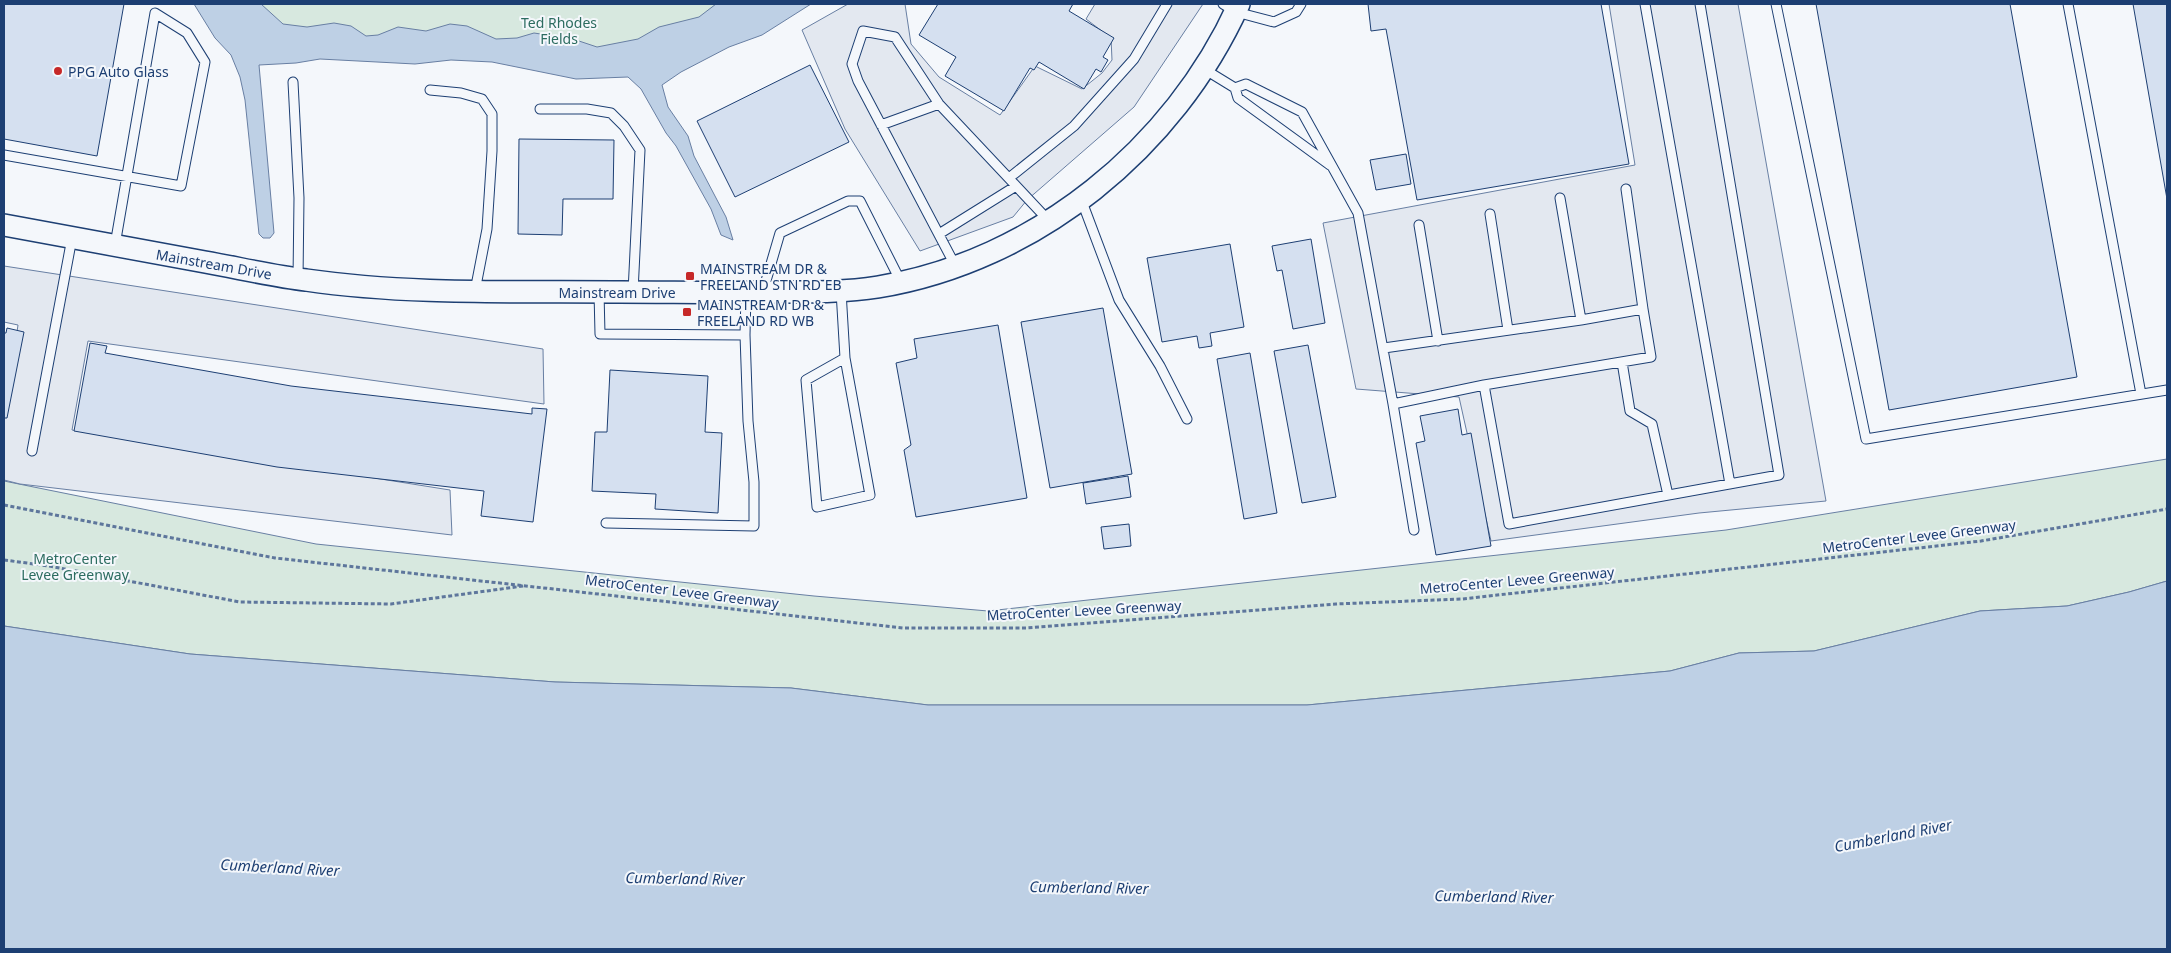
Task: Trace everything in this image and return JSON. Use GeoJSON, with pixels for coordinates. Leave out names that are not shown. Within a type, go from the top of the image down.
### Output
{"type":"FeatureCollection","features":[{"type":"Feature","properties":{"kind":"street","name":"Mainstream Drive"},"geometry":{"type":"LineString","coordinates":[[4,225],[298,279],[396,288],[475,292],[754,293],[876,287],[956,267],[993,252],[1049,221],[1081,199],[1136,152],[1165,122],[1215,53],[1233,7]]}},
{"type":"Feature","properties":{"kind":"lane"},"geometry":{"type":"LineString","coordinates":[[1009,178],[1074,126],[1134,59],[1167,4]]}},
{"type":"Feature","properties":{"kind":"lane"},"geometry":{"type":"LineString","coordinates":[[1233,7],[1274,22],[1296,12],[1300,4]]}},
{"type":"Feature","properties":{"kind":"lane"},"geometry":{"type":"LineString","coordinates":[[1645,4],[1730,484]]}},
{"type":"Feature","properties":{"kind":"lane"},"geometry":{"type":"LineString","coordinates":[[1484,385],[1509,524],[1780,475],[1700,4]]}},
{"type":"Feature","properties":{"kind":"lane"},"geometry":{"type":"LineString","coordinates":[[1776,4],[1866,439],[2167,390]]}},
{"type":"Feature","properties":{"kind":"lane"},"geometry":{"type":"LineString","coordinates":[[2068,4],[2141,394]]}},
{"type":"Feature","properties":{"kind":"lane"},"geometry":{"type":"LineString","coordinates":[[4,155],[127,176],[180,186],[205,62],[187,33],[154,8],[127,176],[115,246]]}},
{"type":"Feature","properties":{"kind":"lane"},"geometry":{"type":"LineString","coordinates":[[956,267],[858,81],[852,64],[863,31],[895,37],[939,104],[1049,221]]}},
{"type":"Feature","properties":{"kind":"lane"},"geometry":{"type":"LineString","coordinates":[[1204,69],[1235,88],[1238,98],[1330,165]]}},
{"type":"Feature","properties":{"kind":"lane"},"geometry":{"type":"LineString","coordinates":[[293,82],[299,198],[298,279]]}},
{"type":"Feature","properties":{"kind":"lane"},"geometry":{"type":"LineString","coordinates":[[1235,88],[1246,84],[1302,112],[1358,213],[1394,404],[1414,530]]}},
{"type":"Feature","properties":{"kind":"lane"},"geometry":{"type":"LineString","coordinates":[[430,90],[461,93],[482,99],[492,114],[492,151],[487,229],[475,292]]}},
{"type":"Feature","properties":{"kind":"lane"},"geometry":{"type":"LineString","coordinates":[[881,125],[939,104]]}},
{"type":"Feature","properties":{"kind":"lane"},"geometry":{"type":"LineString","coordinates":[[540,109],[587,109],[611,113],[624,126],[640,150],[633,292]]}},
{"type":"Feature","properties":{"kind":"lane"},"geometry":{"type":"LineString","coordinates":[[939,234],[1016,186]]}},
{"type":"Feature","properties":{"kind":"lane"},"geometry":{"type":"LineString","coordinates":[[1394,404],[1484,385],[1651,357],[1626,189]]}},
{"type":"Feature","properties":{"kind":"lane"},"geometry":{"type":"LineString","coordinates":[[1560,198],[1581,320]]}},
{"type":"Feature","properties":{"kind":"lane"},"geometry":{"type":"LineString","coordinates":[[1081,199],[1119,300],[1160,366],[1187,419]]}},
{"type":"Feature","properties":{"kind":"lane"},"geometry":{"type":"LineString","coordinates":[[606,523],[754,526],[754,482],[748,421],[744,335],[754,293],[780,233],[848,201],[860,201],[901,282]]}},
{"type":"Feature","properties":{"kind":"lane"},"geometry":{"type":"LineString","coordinates":[[1490,214],[1508,330]]}},
{"type":"Feature","properties":{"kind":"lane"},"geometry":{"type":"LineString","coordinates":[[1419,225],[1438,341]]}},
{"type":"Feature","properties":{"kind":"lane"},"geometry":{"type":"LineString","coordinates":[[32,451],[72,238]]}},
{"type":"Feature","properties":{"kind":"lane"},"geometry":{"type":"LineString","coordinates":[[841,290],[845,358],[870,495],[816,507],[806,380],[845,358]]}},
{"type":"Feature","properties":{"kind":"lane"},"geometry":{"type":"LineString","coordinates":[[599,292],[600,334],[744,335]]}},
{"type":"Feature","properties":{"kind":"lane"},"geometry":{"type":"LineString","coordinates":[[1384,348],[1581,320],[1643,309]]}},
{"type":"Feature","properties":{"kind":"lane"},"geometry":{"type":"LineString","coordinates":[[1622,362],[1630,411],[1652,424],[1668,495]]}},
{"type":"Feature","properties":{"kind":"path","name":"MetroCenter Levee Greenway"},"geometry":{"type":"LineString","coordinates":[[4,505],[274,558],[903,628],[1026,628],[1336,604],[1462,600],[1981,541],[2167,510]]}},
{"type":"Feature","properties":{"kind":"path"},"geometry":{"type":"LineString","coordinates":[[4,560],[49,566],[240,602],[391,604],[529,585]]}},
{"type":"Feature","properties":{"kind":"green space","name":"Ted Rhodes Fields"},"geometry":{"type":"Polygon","coordinates":[[[217,4],[768,4],[675,56],[248,34],[217,4]]]}},
{"type":"Feature","properties":{"kind":"green space","name":"MetroCenter Levee Greenway"},"geometry":{"type":"Polygon","coordinates":[[[2167,459],[2167,581],[2129,592],[2067,606],[1980,611],[1814,651],[1739,653],[1670,671],[1307,705],[928,705],[791,688],[555,682],[190,654],[4,626],[4,481],[316,544],[814,596],[988,611],[1726,530],[2167,459]]]}},
{"type":"Feature","properties":{"kind":"shaded area"},"geometry":{"type":"Polygon","coordinates":[[[848,4],[905,4],[911,44],[939,77],[1000,115],[1035,66],[1082,89],[1102,73],[1112,60],[1111,38],[1086,19],[1095,4],[1203,4],[1134,107],[1027,200],[1013,217],[920,251],[845,129],[802,30],[848,4]]]}},
{"type":"Feature","properties":{"kind":"shaded area"},"geometry":{"type":"Polygon","coordinates":[[[1609,4],[1738,4],[1826,501],[1699,513],[1491,541],[1459,397],[1356,389],[1323,223],[1635,165],[1609,4]]]}},
{"type":"Feature","properties":{"kind":"shaded area"},"geometry":{"type":"Polygon","coordinates":[[[4,266],[543,349],[544,404],[88,341],[72,430],[450,490],[452,535],[20,484],[4,480],[4,420],[18,325],[4,322],[4,266]]]}},
{"type":"Feature","properties":{"kind":"water"},"geometry":{"type":"Polygon","coordinates":[[[194,4],[261,4],[283,24],[307,27],[334,23],[351,26],[366,36],[378,35],[398,27],[426,31],[450,24],[467,26],[496,39],[517,38],[534,33],[573,39],[597,47],[638,39],[659,27],[699,17],[716,4],[811,4],[762,35],[729,47],[681,72],[662,85],[668,107],[688,136],[694,156],[726,217],[733,240],[721,235],[711,209],[676,146],[666,133],[641,89],[628,77],[576,79],[492,62],[451,60],[415,64],[320,59],[296,63],[259,65],[274,233],[270,238],[263,238],[259,234],[245,100],[240,77],[231,55],[215,38],[194,4]]]}},
{"type":"Feature","properties":{"kind":"water","name":"Cumberland River"},"geometry":{"type":"Polygon","coordinates":[[[2167,581],[2167,949],[4,949],[4,626],[190,654],[555,682],[791,688],[928,705],[1307,705],[1670,671],[1739,653],[1814,651],[1980,611],[2067,606],[2167,581]]]}},
{"type":"Feature","properties":{"kind":"building","name":"PPG Auto Glass"},"geometry":{"type":"Polygon","coordinates":[[[4,4],[124,4],[97,156],[4,139],[4,4]]]}},
{"type":"Feature","properties":{"kind":"building"},"geometry":{"type":"Polygon","coordinates":[[[938,4],[1073,4],[1069,11],[1114,38],[1103,57],[1108,60],[1101,72],[1096,69],[1084,89],[1039,62],[1034,70],[1030,68],[1004,111],[945,76],[956,57],[919,35],[938,4]]]}},
{"type":"Feature","properties":{"kind":"building"},"geometry":{"type":"Polygon","coordinates":[[[1368,4],[1601,4],[1629,164],[1417,200],[1386,29],[1371,31],[1368,4]]]}},
{"type":"Feature","properties":{"kind":"building"},"geometry":{"type":"Polygon","coordinates":[[[1816,4],[2010,4],[2077,377],[1889,410],[1816,4]]]}},
{"type":"Feature","properties":{"kind":"building"},"geometry":{"type":"Polygon","coordinates":[[[2133,4],[2167,4],[2167,199],[2133,4]]]}},
{"type":"Feature","properties":{"kind":"building"},"geometry":{"type":"Polygon","coordinates":[[[810,65],[849,142],[735,197],[697,121],[810,65]]]}},
{"type":"Feature","properties":{"kind":"building"},"geometry":{"type":"Polygon","coordinates":[[[519,139],[614,140],[613,199],[563,199],[562,235],[518,234],[519,139]]]}},
{"type":"Feature","properties":{"kind":"building"},"geometry":{"type":"Polygon","coordinates":[[[1406,154],[1411,184],[1376,190],[1370,160],[1406,154]]]}},
{"type":"Feature","properties":{"kind":"building"},"geometry":{"type":"Polygon","coordinates":[[[1311,239],[1325,323],[1293,329],[1282,270],[1277,271],[1272,246],[1311,239]]]}},
{"type":"Feature","properties":{"kind":"building"},"geometry":{"type":"Polygon","coordinates":[[[1230,244],[1244,327],[1210,333],[1212,346],[1199,348],[1197,336],[1162,342],[1147,258],[1230,244]]]}},
{"type":"Feature","properties":{"kind":"building"},"geometry":{"type":"Polygon","coordinates":[[[1103,308],[1132,474],[1050,488],[1021,322],[1103,308]]]}},
{"type":"Feature","properties":{"kind":"building"},"geometry":{"type":"Polygon","coordinates":[[[998,325],[1027,498],[916,517],[904,450],[911,445],[896,363],[917,358],[914,339],[998,325]]]}},
{"type":"Feature","properties":{"kind":"building"},"geometry":{"type":"Polygon","coordinates":[[[7,328],[24,332],[7,418],[4,418],[4,333],[6,333],[7,328]]]}},
{"type":"Feature","properties":{"kind":"building"},"geometry":{"type":"Polygon","coordinates":[[[90,343],[107,346],[105,353],[291,386],[532,414],[532,408],[547,409],[533,522],[481,516],[484,491],[277,467],[74,431],[90,343]]]}},
{"type":"Feature","properties":{"kind":"building"},"geometry":{"type":"Polygon","coordinates":[[[1308,345],[1336,497],[1302,503],[1274,351],[1308,345]]]}},
{"type":"Feature","properties":{"kind":"building"},"geometry":{"type":"Polygon","coordinates":[[[1250,353],[1277,513],[1244,519],[1217,359],[1250,353]]]}},
{"type":"Feature","properties":{"kind":"building"},"geometry":{"type":"Polygon","coordinates":[[[610,370],[708,376],[705,432],[722,433],[718,513],[655,509],[656,494],[592,491],[595,432],[607,432],[610,370]]]}},
{"type":"Feature","properties":{"kind":"building"},"geometry":{"type":"Polygon","coordinates":[[[1458,409],[1462,435],[1471,433],[1491,546],[1436,555],[1416,443],[1425,441],[1420,416],[1458,409]]]}},
{"type":"Feature","properties":{"kind":"building"},"geometry":{"type":"Polygon","coordinates":[[[1128,476],[1131,497],[1086,504],[1083,483],[1128,476]]]}},
{"type":"Feature","properties":{"kind":"building"},"geometry":{"type":"Polygon","coordinates":[[[1129,524],[1131,546],[1104,549],[1101,527],[1129,524]]]}},
{"type":"Feature","properties":{"kind":"place","name":"PPG Auto Glass"},"geometry":{"type":"Point","coordinates":[58,71]}},
{"type":"Feature","properties":{"kind":"place","name":"MAINSTREAM DR & FREELAND STN RD EB"},"geometry":{"type":"Point","coordinates":[690,276]}},
{"type":"Feature","properties":{"kind":"place","name":"MAINSTREAM DR & FREELAND RD WB"},"geometry":{"type":"Point","coordinates":[687,312]}}]}
